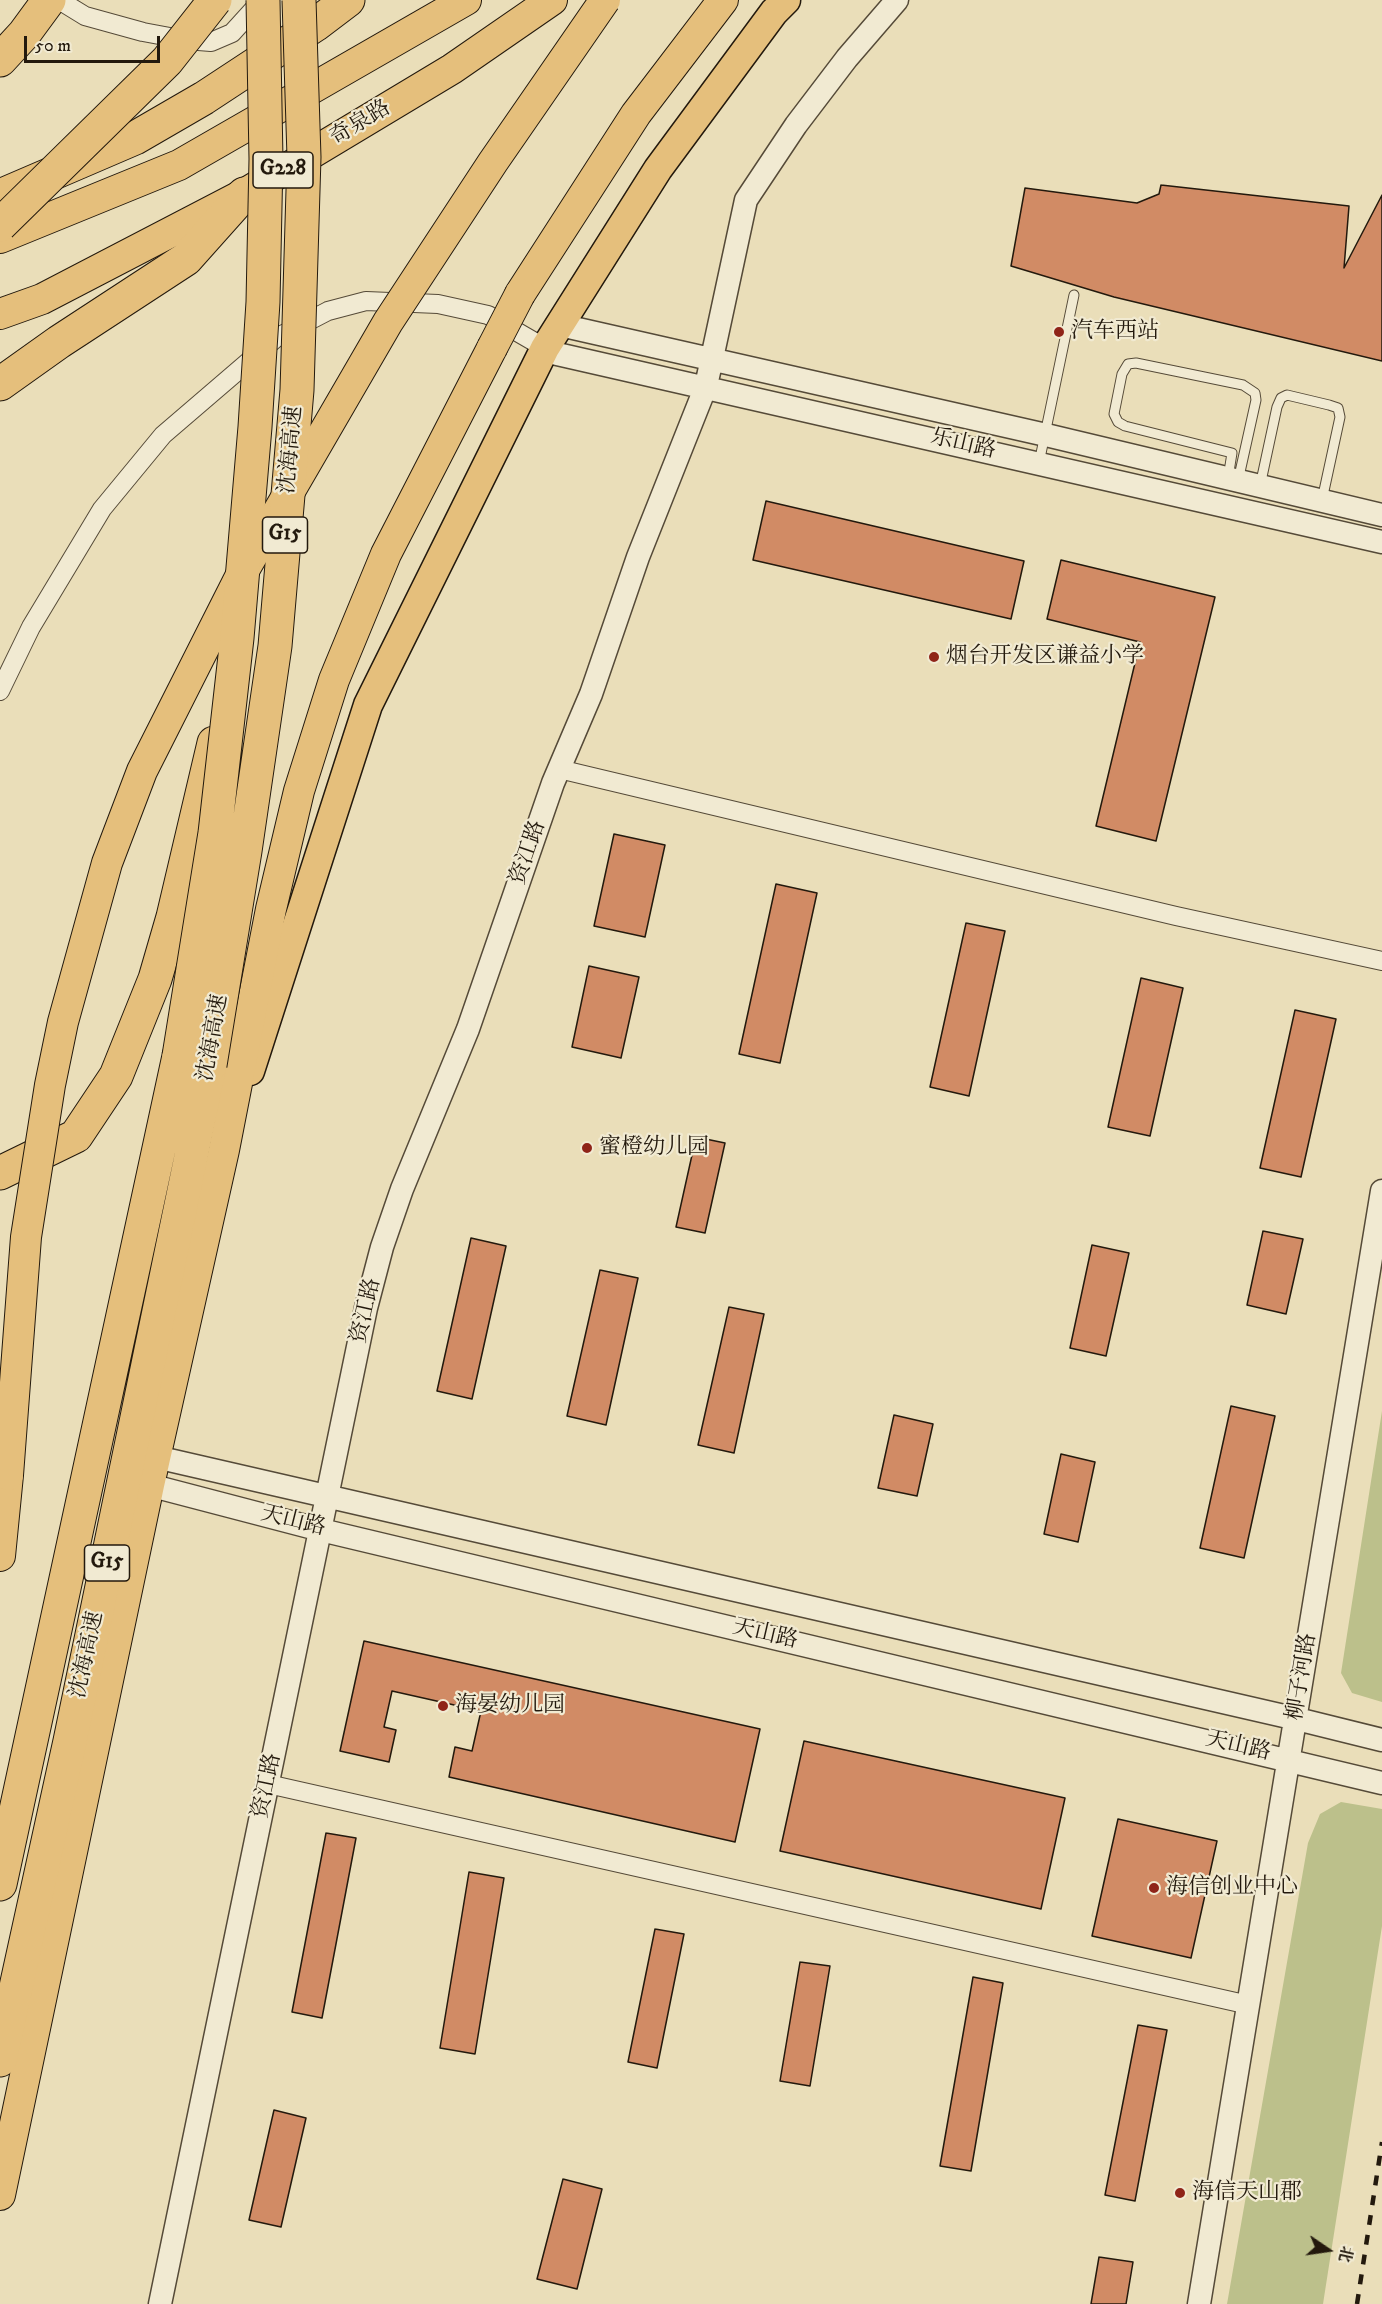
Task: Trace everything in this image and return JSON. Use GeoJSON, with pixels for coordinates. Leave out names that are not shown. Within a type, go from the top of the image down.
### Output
{"type":"FeatureCollection","features":[{"type":"Feature","properties":{"kind":"highway"},"geometry":{"type":"LineString","coordinates":[[0,60],[24,33],[48,0]]}},
{"type":"Feature","properties":{"kind":"highway"},"geometry":{"type":"LineString","coordinates":[[0,225],[167,61],[215,0]]}},
{"type":"Feature","properties":{"kind":"highway","name":"沈海高速"},"geometry":{"type":"LineString","coordinates":[[0,1884],[179,1056],[215,833],[237,638],[255,427],[262,302],[266,159],[263,0]]}},
{"type":"Feature","properties":{"kind":"highway","name":"沈海高速"},"geometry":{"type":"LineString","coordinates":[[0,2060],[70,1741],[210,1065],[275,646],[297,390],[304,157],[299,0]]}},
{"type":"Feature","properties":{"kind":"highway"},"geometry":{"type":"LineString","coordinates":[[0,195],[135,138],[204,98],[315,25],[348,0]]}},
{"type":"Feature","properties":{"kind":"highway","name":"G228"},"geometry":{"type":"LineString","coordinates":[[0,238],[179,165],[466,0]]}},
{"type":"Feature","properties":{"kind":"highway","name":"奇泉路"},"geometry":{"type":"LineString","coordinates":[[0,314],[42,299],[244,194],[452,69],[552,0]]}},
{"type":"Feature","properties":{"kind":"highway"},"geometry":{"type":"LineString","coordinates":[[0,1556],[26,1237],[50,1085],[63,1022],[107,863],[142,771],[240,577],[388,322],[493,162],[606,0]]}},
{"type":"Feature","properties":{"kind":"highway"},"geometry":{"type":"LineString","coordinates":[[0,2195],[149,1485],[224,1150],[271,909],[299,791],[334,680],[386,554],[520,294],[636,114],[723,0]]}},
{"type":"Feature","properties":{"kind":"highway"},"geometry":{"type":"LineString","coordinates":[[0,384],[59,342],[186,260],[244,194]]}},
{"type":"Feature","properties":{"kind":"highway"},"geometry":{"type":"LineString","coordinates":[[0,1173],[76,1136],[116,1076],[155,979],[173,917],[237,638]]}},
{"type":"Feature","properties":{"kind":"main road"},"geometry":{"type":"LineString","coordinates":[[224,1150],[368,705],[544,349],[658,169],[774,12],[786,0]]}},
{"type":"Feature","properties":{"kind":"street"},"geometry":{"type":"LineString","coordinates":[[59,0],[85,16],[143,32],[211,42],[232,33],[263,0]]}},
{"type":"Feature","properties":{"kind":"street","name":"资江路"},"geometry":{"type":"LineString","coordinates":[[160,2304],[329,1496],[366,1308],[382,1247],[402,1189],[468,1029],[559,769],[591,694],[638,557],[706,386],[746,200],[796,124],[847,58],[897,0]]}},
{"type":"Feature","properties":{"kind":"street"},"geometry":{"type":"LineString","coordinates":[[0,691],[31,627],[102,509],[163,435],[276,338],[328,311],[366,301],[426,303],[489,315],[544,349]]}},
{"type":"Feature","properties":{"kind":"street","name":"乐山路"},"geometry":{"type":"LineString","coordinates":[[560,325],[1046,435],[1382,515]]}},
{"type":"Feature","properties":{"kind":"street","name":"乐山路"},"geometry":{"type":"LineString","coordinates":[[544,349],[1382,542]]}},
{"type":"Feature","properties":{"kind":"street"},"geometry":{"type":"LineString","coordinates":[[559,769],[1176,916],[1382,961]]}},
{"type":"Feature","properties":{"kind":"street","name":"柳子河路"},"geometry":{"type":"LineString","coordinates":[[1199,2304],[1382,1191]]}},
{"type":"Feature","properties":{"kind":"street","name":"天山路"},"geometry":{"type":"LineString","coordinates":[[156,1456],[1382,1740]]}},
{"type":"Feature","properties":{"kind":"street","name":"天山路"},"geometry":{"type":"LineString","coordinates":[[149,1485],[321,1530],[1382,1783]]}},
{"type":"Feature","properties":{"kind":"street"},"geometry":{"type":"LineString","coordinates":[[268,1784],[1249,2006]]}},
{"type":"Feature","properties":{"kind":"lane"},"geometry":{"type":"LineString","coordinates":[[1040,463],[1074,295]]}},
{"type":"Feature","properties":{"kind":"lane"},"geometry":{"type":"LineString","coordinates":[[1136,363],[1243,385],[1255,393],[1256,400],[1242,481],[1232,453],[1125,426],[1118,422],[1114,414],[1122,374],[1128,364],[1136,363]]}},
{"type":"Feature","properties":{"kind":"lane"},"geometry":{"type":"LineString","coordinates":[[1242,481],[1281,398],[1287,395],[1338,408],[1340,417],[1322,500]]}},
{"type":"Feature","properties":{"kind":"green space"},"geometry":{"type":"Polygon","coordinates":[[[1382,1411],[1382,1702],[1352,1693],[1341,1673],[1382,1411]]]}},
{"type":"Feature","properties":{"kind":"green space"},"geometry":{"type":"Polygon","coordinates":[[[1341,1802],[1382,1809],[1382,1926],[1323,2304],[1227,2304],[1308,1843],[1320,1814],[1341,1802]]]}},
{"type":"Feature","properties":{"kind":"building"},"geometry":{"type":"Polygon","coordinates":[[[1161,185],[1349,206],[1344,268],[1382,195],[1382,361],[1114,297],[1011,266],[1025,188],[1137,203],[1159,194],[1161,185]]]}},
{"type":"Feature","properties":{"kind":"building"},"geometry":{"type":"Polygon","coordinates":[[[766,501],[1024,561],[1011,619],[753,560],[766,501]]]}},
{"type":"Feature","properties":{"kind":"building"},"geometry":{"type":"Polygon","coordinates":[[[1061,560],[1215,597],[1156,841],[1096,826],[1140,642],[1047,619],[1061,560]]]}},
{"type":"Feature","properties":{"kind":"building"},"geometry":{"type":"Polygon","coordinates":[[[614,834],[665,845],[645,937],[594,926],[614,834]]]}},
{"type":"Feature","properties":{"kind":"building"},"geometry":{"type":"Polygon","coordinates":[[[776,884],[817,893],[780,1063],[739,1054],[776,884]]]}},
{"type":"Feature","properties":{"kind":"building"},"geometry":{"type":"Polygon","coordinates":[[[966,923],[1005,931],[969,1096],[930,1087],[966,923]]]}},
{"type":"Feature","properties":{"kind":"building"},"geometry":{"type":"Polygon","coordinates":[[[589,966],[639,977],[621,1058],[572,1047],[589,966]]]}},
{"type":"Feature","properties":{"kind":"building"},"geometry":{"type":"Polygon","coordinates":[[[1141,978],[1183,988],[1150,1136],[1108,1127],[1141,978]]]}},
{"type":"Feature","properties":{"kind":"building"},"geometry":{"type":"Polygon","coordinates":[[[1295,1010],[1336,1019],[1301,1177],[1260,1168],[1295,1010]]]}},
{"type":"Feature","properties":{"kind":"building"},"geometry":{"type":"Polygon","coordinates":[[[696,1137],[725,1143],[705,1233],[676,1227],[696,1137]]]}},
{"type":"Feature","properties":{"kind":"building"},"geometry":{"type":"Polygon","coordinates":[[[1263,1231],[1303,1239],[1286,1314],[1247,1305],[1263,1231]]]}},
{"type":"Feature","properties":{"kind":"building"},"geometry":{"type":"Polygon","coordinates":[[[471,1238],[506,1246],[472,1399],[437,1391],[471,1238]]]}},
{"type":"Feature","properties":{"kind":"building"},"geometry":{"type":"Polygon","coordinates":[[[1092,1245],[1129,1253],[1106,1356],[1070,1348],[1092,1245]]]}},
{"type":"Feature","properties":{"kind":"building"},"geometry":{"type":"Polygon","coordinates":[[[600,1270],[638,1278],[606,1425],[567,1416],[600,1270]]]}},
{"type":"Feature","properties":{"kind":"building"},"geometry":{"type":"Polygon","coordinates":[[[729,1307],[764,1314],[734,1453],[698,1445],[729,1307]]]}},
{"type":"Feature","properties":{"kind":"building"},"geometry":{"type":"Polygon","coordinates":[[[1231,1406],[1275,1416],[1244,1558],[1200,1548],[1231,1406]]]}},
{"type":"Feature","properties":{"kind":"building"},"geometry":{"type":"Polygon","coordinates":[[[894,1415],[933,1424],[917,1496],[878,1488],[894,1415]]]}},
{"type":"Feature","properties":{"kind":"building"},"geometry":{"type":"Polygon","coordinates":[[[1061,1454],[1095,1462],[1078,1542],[1044,1534],[1061,1454]]]}},
{"type":"Feature","properties":{"kind":"building"},"geometry":{"type":"Polygon","coordinates":[[[364,1641],[760,1729],[735,1842],[449,1777],[455,1747],[472,1751],[481,1711],[392,1691],[384,1727],[396,1730],[389,1762],[340,1751],[364,1641]]]}},
{"type":"Feature","properties":{"kind":"building"},"geometry":{"type":"Polygon","coordinates":[[[804,1741],[1065,1798],[1041,1909],[780,1851],[804,1741]]]}},
{"type":"Feature","properties":{"kind":"building","name":"海信创业中心"},"geometry":{"type":"Polygon","coordinates":[[[1118,1819],[1217,1841],[1191,1958],[1092,1936],[1118,1819]]]}},
{"type":"Feature","properties":{"kind":"building"},"geometry":{"type":"Polygon","coordinates":[[[326,1833],[356,1838],[322,2018],[292,2012],[326,1833]]]}},
{"type":"Feature","properties":{"kind":"building"},"geometry":{"type":"Polygon","coordinates":[[[469,1872],[504,1878],[475,2054],[440,2048],[469,1872]]]}},
{"type":"Feature","properties":{"kind":"building"},"geometry":{"type":"Polygon","coordinates":[[[655,1929],[684,1934],[657,2068],[628,2062],[655,1929]]]}},
{"type":"Feature","properties":{"kind":"building"},"geometry":{"type":"Polygon","coordinates":[[[800,1962],[830,1966],[810,2086],[780,2081],[800,1962]]]}},
{"type":"Feature","properties":{"kind":"building"},"geometry":{"type":"Polygon","coordinates":[[[973,1977],[1003,1983],[971,2171],[940,2166],[973,1977]]]}},
{"type":"Feature","properties":{"kind":"building"},"geometry":{"type":"Polygon","coordinates":[[[1138,2025],[1167,2030],[1135,2201],[1105,2195],[1138,2025]]]}},
{"type":"Feature","properties":{"kind":"building"},"geometry":{"type":"Polygon","coordinates":[[[274,2110],[306,2118],[281,2227],[249,2220],[274,2110]]]}},
{"type":"Feature","properties":{"kind":"building"},"geometry":{"type":"Polygon","coordinates":[[[563,2179],[602,2189],[577,2289],[537,2279],[563,2179]]]}},
{"type":"Feature","properties":{"kind":"building"},"geometry":{"type":"Polygon","coordinates":[[[1099,2257],[1133,2262],[1126,2304],[1091,2304],[1099,2257]]]}},
{"type":"Feature","properties":{"kind":"railway"},"geometry":{"type":"LineString","coordinates":[[1357,2304],[1382,2142]]}},
{"type":"Feature","properties":{"kind":"place","name":"汽车西站"},"geometry":{"type":"Point","coordinates":[1059,332]}},
{"type":"Feature","properties":{"kind":"place","name":"烟台开发区谦益小学"},"geometry":{"type":"Point","coordinates":[934,657]}},
{"type":"Feature","properties":{"kind":"place","name":"蜜橙幼儿园"},"geometry":{"type":"Point","coordinates":[587,1148]}},
{"type":"Feature","properties":{"kind":"place","name":"海晏幼儿园"},"geometry":{"type":"Point","coordinates":[443,1706]}},
{"type":"Feature","properties":{"kind":"place","name":"海信创业中心"},"geometry":{"type":"Point","coordinates":[1154,1888]}},
{"type":"Feature","properties":{"kind":"place","name":"海信天山郡"},"geometry":{"type":"Point","coordinates":[1180,2193]}}]}
